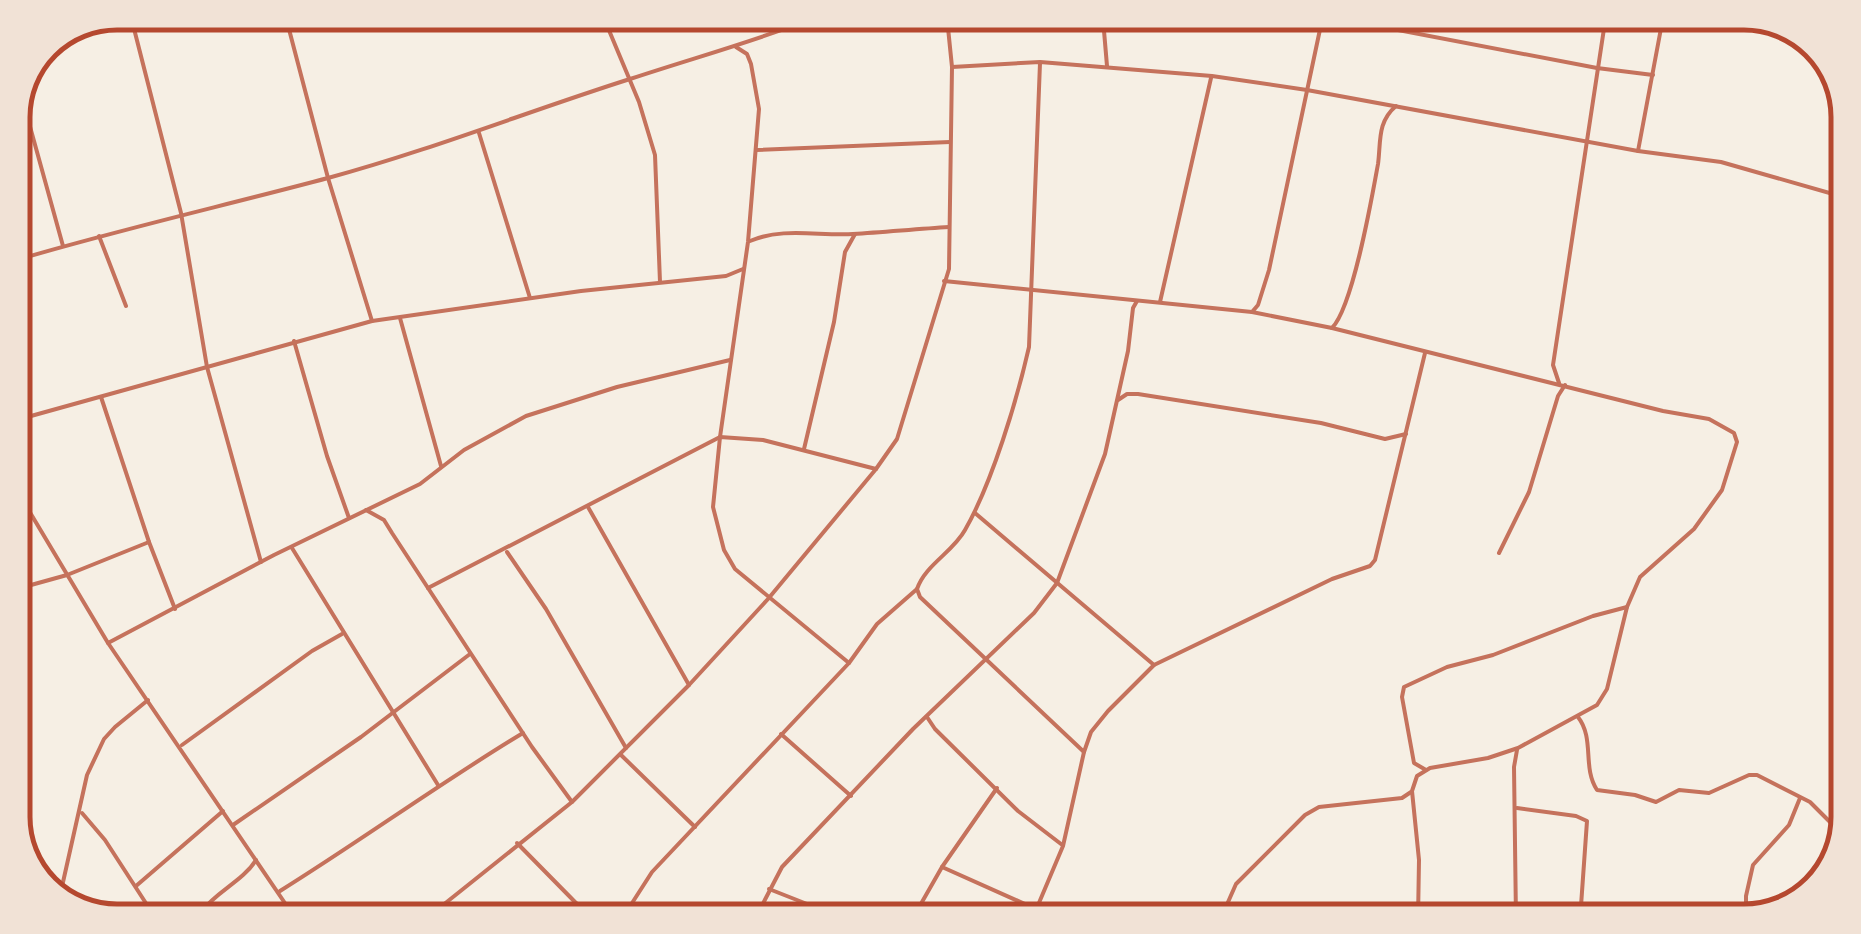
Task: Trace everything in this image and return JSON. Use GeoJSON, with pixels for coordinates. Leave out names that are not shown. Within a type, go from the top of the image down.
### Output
{"type":"FeatureCollection","features":[{"type":"Feature","properties":{"kind":"street"},"geometry":{"type":"LineString","coordinates":[[134,30],[180,213],[208,367],[262,562]]}},
{"type":"Feature","properties":{"kind":"street"},"geometry":{"type":"LineString","coordinates":[[289,30],[372,321]]}},
{"type":"Feature","properties":{"kind":"street"},"geometry":{"type":"LineString","coordinates":[[609,30],[655,155],[660,282]]}},
{"type":"Feature","properties":{"kind":"street"},"geometry":{"type":"LineString","coordinates":[[30,256],[180,213],[328,178],[478,133],[782,30]]}},
{"type":"Feature","properties":{"kind":"street"},"geometry":{"type":"LineString","coordinates":[[444,904],[572,802],[689,685],[768,598],[896,440],[949,269],[952,67],[949,30]]}},
{"type":"Feature","properties":{"kind":"street"},"geometry":{"type":"LineString","coordinates":[[1104,30],[1107,66]]}},
{"type":"Feature","properties":{"kind":"street"},"geometry":{"type":"LineString","coordinates":[[1252,312],[1258,305],[1268,270],[1320,30]]}},
{"type":"Feature","properties":{"kind":"street"},"geometry":{"type":"LineString","coordinates":[[1398,30],[1653,75]]}},
{"type":"Feature","properties":{"kind":"street"},"geometry":{"type":"LineString","coordinates":[[1499,553],[1529,492],[1562,384],[1553,365],[1604,30]]}},
{"type":"Feature","properties":{"kind":"street"},"geometry":{"type":"LineString","coordinates":[[1638,151],[1661,30]]}},
{"type":"Feature","properties":{"kind":"street"},"geometry":{"type":"LineString","coordinates":[[736,47],[746,54],[756,88],[756,150],[748,242],[713,507],[724,550],[735,569],[849,663]]}},
{"type":"Feature","properties":{"kind":"street"},"geometry":{"type":"LineString","coordinates":[[952,67],[1040,62],[1212,76],[1721,162],[1831,193]]}},
{"type":"Feature","properties":{"kind":"street"},"geometry":{"type":"LineString","coordinates":[[631,904],[652,872],[849,663],[877,624],[917,589],[924,574],[961,537],[975,513],[1020,384],[1028,347],[1040,62]]}},
{"type":"Feature","properties":{"kind":"street"},"geometry":{"type":"LineString","coordinates":[[1160,302],[1212,76]]}},
{"type":"Feature","properties":{"kind":"street"},"geometry":{"type":"LineString","coordinates":[[1332,328],[1341,317],[1355,268],[1377,168],[1380,130],[1396,106]]}},
{"type":"Feature","properties":{"kind":"street"},"geometry":{"type":"LineString","coordinates":[[30,129],[63,246]]}},
{"type":"Feature","properties":{"kind":"street"},"geometry":{"type":"LineString","coordinates":[[478,133],[530,298]]}},
{"type":"Feature","properties":{"kind":"street"},"geometry":{"type":"LineString","coordinates":[[756,150],[950,142]]}},
{"type":"Feature","properties":{"kind":"street"},"geometry":{"type":"LineString","coordinates":[[748,242],[788,233],[856,234],[948,226]]}},
{"type":"Feature","properties":{"kind":"street"},"geometry":{"type":"LineString","coordinates":[[804,449],[834,322],[845,252],[856,234]]}},
{"type":"Feature","properties":{"kind":"street"},"geometry":{"type":"LineString","coordinates":[[99,236],[126,306]]}},
{"type":"Feature","properties":{"kind":"street"},"geometry":{"type":"LineString","coordinates":[[30,416],[372,321],[726,276],[743,269]]}},
{"type":"Feature","properties":{"kind":"street"},"geometry":{"type":"LineString","coordinates":[[944,282],[1252,312],[1709,419],[1727,427],[1737,442],[1722,490],[1708,514],[1640,577],[1627,607],[1608,689],[1597,705],[1518,748],[1426,770],[1417,776],[1412,791],[1418,904]]}},
{"type":"Feature","properties":{"kind":"street"},"geometry":{"type":"LineString","coordinates":[[762,904],[782,867],[1034,612],[1057,583],[1105,454],[1133,308],[1138,300]]}},
{"type":"Feature","properties":{"kind":"street"},"geometry":{"type":"LineString","coordinates":[[400,318],[442,466]]}},
{"type":"Feature","properties":{"kind":"street"},"geometry":{"type":"LineString","coordinates":[[294,341],[327,456],[350,518]]}},
{"type":"Feature","properties":{"kind":"street"},"geometry":{"type":"LineString","coordinates":[[1039,904],[1063,846],[1084,752],[1092,732],[1108,711],[1154,665],[1298,595],[1370,566],[1375,560],[1425,352]]}},
{"type":"Feature","properties":{"kind":"street"},"geometry":{"type":"LineString","coordinates":[[108,643],[420,484],[486,436],[526,416],[635,382],[730,360]]}},
{"type":"Feature","properties":{"kind":"street"},"geometry":{"type":"LineString","coordinates":[[1118,400],[1126,394],[1138,394],[1321,423],[1385,439],[1406,434]]}},
{"type":"Feature","properties":{"kind":"street"},"geometry":{"type":"LineString","coordinates":[[100,395],[149,542],[176,609]]}},
{"type":"Feature","properties":{"kind":"street"},"geometry":{"type":"LineString","coordinates":[[428,588],[720,437],[736,436],[804,449],[876,468]]}},
{"type":"Feature","properties":{"kind":"street"},"geometry":{"type":"LineString","coordinates":[[588,507],[689,685]]}},
{"type":"Feature","properties":{"kind":"street"},"geometry":{"type":"LineString","coordinates":[[366,510],[384,520],[572,802]]}},
{"type":"Feature","properties":{"kind":"street"},"geometry":{"type":"LineString","coordinates":[[30,513],[108,643],[286,904]]}},
{"type":"Feature","properties":{"kind":"street"},"geometry":{"type":"LineString","coordinates":[[975,513],[1154,665]]}},
{"type":"Feature","properties":{"kind":"street"},"geometry":{"type":"LineString","coordinates":[[30,585],[149,542]]}},
{"type":"Feature","properties":{"kind":"street"},"geometry":{"type":"LineString","coordinates":[[292,548],[438,785]]}},
{"type":"Feature","properties":{"kind":"street"},"geometry":{"type":"LineString","coordinates":[[506,550],[546,609],[626,748]]}},
{"type":"Feature","properties":{"kind":"street"},"geometry":{"type":"LineString","coordinates":[[917,589],[1084,752]]}},
{"type":"Feature","properties":{"kind":"street"},"geometry":{"type":"LineString","coordinates":[[1426,770],[1414,763],[1402,697],[1404,687],[1447,667],[1492,656],[1593,616],[1627,607]]}},
{"type":"Feature","properties":{"kind":"street"},"geometry":{"type":"LineString","coordinates":[[180,747],[312,651],[342,634]]}},
{"type":"Feature","properties":{"kind":"street"},"geometry":{"type":"LineString","coordinates":[[233,825],[361,737],[470,654]]}},
{"type":"Feature","properties":{"kind":"street"},"geometry":{"type":"LineString","coordinates":[[63,884],[87,775],[115,726],[148,700]]}},
{"type":"Feature","properties":{"kind":"street"},"geometry":{"type":"LineString","coordinates":[[927,717],[1018,810],[1063,846]]}},
{"type":"Feature","properties":{"kind":"street"},"geometry":{"type":"LineString","coordinates":[[1578,717],[1586,728],[1586,756],[1593,783],[1602,792],[1635,795],[1656,802],[1679,790],[1709,794],[1757,775],[1810,802],[1830,822]]}},
{"type":"Feature","properties":{"kind":"street"},"geometry":{"type":"LineString","coordinates":[[278,892],[523,733]]}},
{"type":"Feature","properties":{"kind":"street"},"geometry":{"type":"LineString","coordinates":[[781,734],[851,796]]}},
{"type":"Feature","properties":{"kind":"street"},"geometry":{"type":"LineString","coordinates":[[1516,904],[1514,768],[1518,748]]}},
{"type":"Feature","properties":{"kind":"street"},"geometry":{"type":"LineString","coordinates":[[621,754],[695,826]]}},
{"type":"Feature","properties":{"kind":"street"},"geometry":{"type":"LineString","coordinates":[[921,904],[942,866],[997,788]]}},
{"type":"Feature","properties":{"kind":"street"},"geometry":{"type":"LineString","coordinates":[[1227,904],[1236,884],[1304,815],[1319,807],[1402,798],[1412,791]]}},
{"type":"Feature","properties":{"kind":"street"},"geometry":{"type":"LineString","coordinates":[[1746,904],[1753,865],[1789,825],[1800,798]]}},
{"type":"Feature","properties":{"kind":"street"},"geometry":{"type":"LineString","coordinates":[[1516,808],[1587,821],[1581,904]]}},
{"type":"Feature","properties":{"kind":"street"},"geometry":{"type":"LineString","coordinates":[[80,811],[148,904]]}},
{"type":"Feature","properties":{"kind":"street"},"geometry":{"type":"LineString","coordinates":[[136,886],[224,811]]}},
{"type":"Feature","properties":{"kind":"street"},"geometry":{"type":"LineString","coordinates":[[517,843],[577,904]]}},
{"type":"Feature","properties":{"kind":"street"},"geometry":{"type":"LineString","coordinates":[[208,904],[248,872],[256,860]]}},
{"type":"Feature","properties":{"kind":"street"},"geometry":{"type":"LineString","coordinates":[[942,866],[1023,904]]}},
{"type":"Feature","properties":{"kind":"street"},"geometry":{"type":"LineString","coordinates":[[768,889],[805,904]]}}]}
